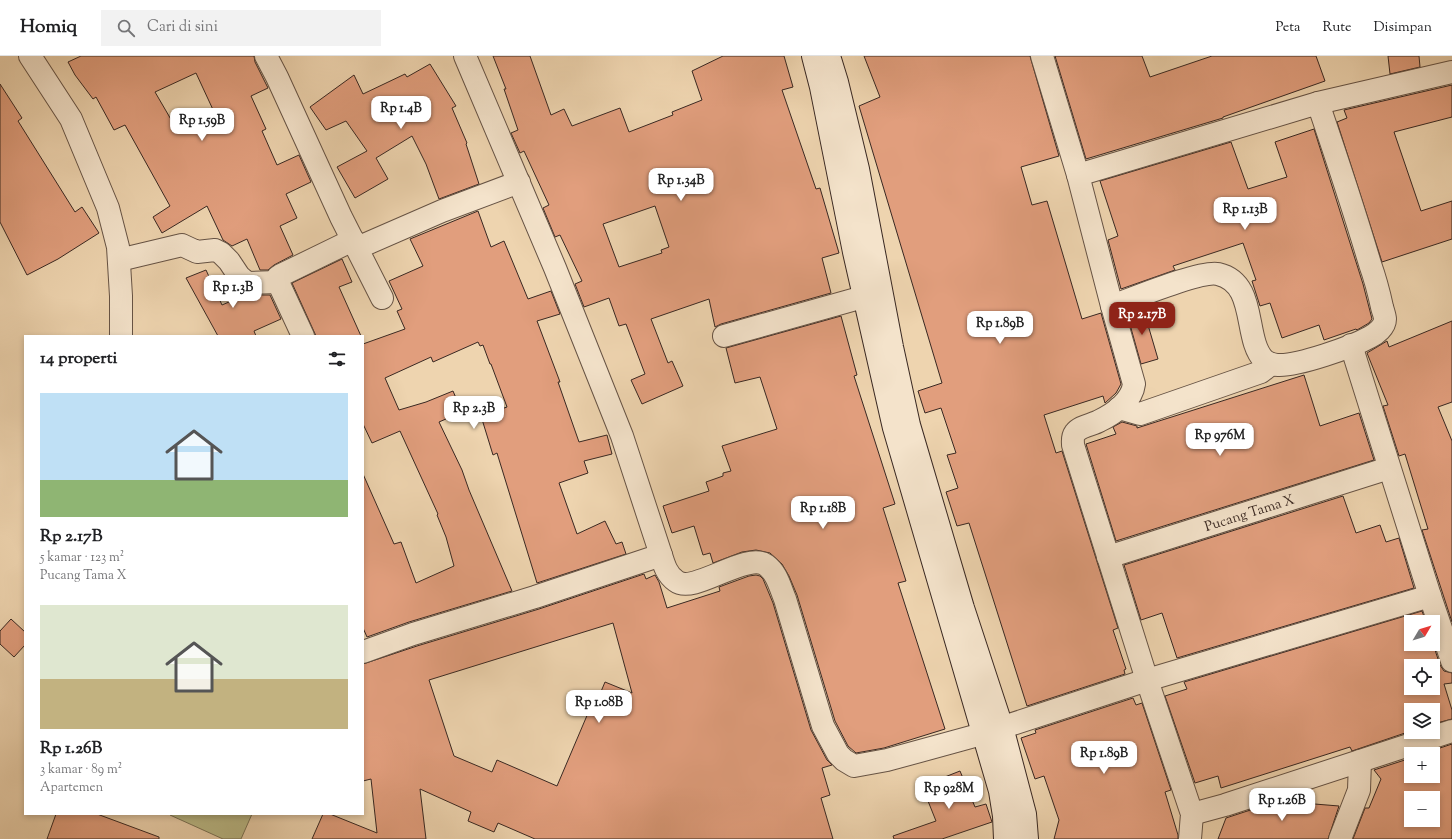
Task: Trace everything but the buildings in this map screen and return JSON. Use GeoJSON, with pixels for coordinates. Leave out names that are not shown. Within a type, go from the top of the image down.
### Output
{"type":"FeatureCollection","features":[{"type":"Feature","properties":{"kind":"street"},"geometry":{"type":"LineString","coordinates":[[30,56],[71,119],[108,208],[118,247],[121,296],[120,335]]}},
{"type":"Feature","properties":{"kind":"street"},"geometry":{"type":"LineString","coordinates":[[266,56],[382,298]]}},
{"type":"Feature","properties":{"kind":"street"},"geometry":{"type":"LineString","coordinates":[[465,56],[555,268],[622,436],[666,570],[677,582],[683,584],[713,576],[747,562],[760,562],[772,571],[779,582],[785,599],[823,726],[838,754],[848,764],[854,766],[887,760],[992,731],[1147,680],[1430,596]]}},
{"type":"Feature","properties":{"kind":"street"},"geometry":{"type":"LineString","coordinates":[[813,56],[873,295]]}},
{"type":"Feature","properties":{"kind":"street"},"geometry":{"type":"LineString","coordinates":[[829,56],[837,82],[858,169],[873,295],[894,428],[920,488],[992,731],[1024,814],[1028,839]]}},
{"type":"Feature","properties":{"kind":"street"},"geometry":{"type":"LineString","coordinates":[[1042,56],[1078,175],[1134,384],[1131,395],[1119,408],[1099,421],[1076,431],[1073,438],[1073,445],[1147,680],[1192,814],[1190,839]]}},
{"type":"Feature","properties":{"kind":"street"},"geometry":{"type":"LineString","coordinates":[[1078,175],[1318,103],[1452,72]]}},
{"type":"Feature","properties":{"kind":"street"},"geometry":{"type":"LineString","coordinates":[[1112,306],[1194,277],[1216,273],[1226,276],[1237,285],[1245,298],[1258,350],[1265,360],[1271,364],[1279,366],[1306,361],[1351,345],[1371,337],[1380,329],[1385,319],[1376,284],[1351,200],[1318,103]]}},
{"type":"Feature","properties":{"kind":"street"},"geometry":{"type":"LineString","coordinates":[[303,335],[278,282],[278,277],[280,275],[355,244],[519,182]]}},
{"type":"Feature","properties":{"kind":"street"},"geometry":{"type":"LineString","coordinates":[[119,260],[182,245],[197,252],[215,250],[221,253],[229,261],[239,276],[247,283],[278,282]]}},
{"type":"Feature","properties":{"kind":"street"},"geometry":{"type":"LineString","coordinates":[[724,336],[873,295]]}},
{"type":"Feature","properties":{"kind":"street"},"geometry":{"type":"LineString","coordinates":[[1351,345],[1389,468],[1452,661]]}},
{"type":"Feature","properties":{"kind":"street"},"geometry":{"type":"LineString","coordinates":[[1119,408],[1140,414],[1261,372],[1271,364]]}},
{"type":"Feature","properties":{"kind":"street","name":"Pucang Tama X"},"geometry":{"type":"LineString","coordinates":[[1108,557],[1389,468]]}},
{"type":"Feature","properties":{"kind":"street"},"geometry":{"type":"LineString","coordinates":[[364,649],[535,597],[661,555]]}},
{"type":"Feature","properties":{"kind":"street"},"geometry":{"type":"LineString","coordinates":[[992,731],[1004,816],[1005,839]]}},
{"type":"Feature","properties":{"kind":"street"},"geometry":{"type":"LineString","coordinates":[[1192,814],[1225,805],[1452,731]]}},
{"type":"Feature","properties":{"kind":"street"},"geometry":{"type":"LineString","coordinates":[[1340,839],[1359,790],[1360,761]]}},
{"type":"Feature","properties":{"kind":"green space"},"geometry":{"type":"Polygon","coordinates":[[[170,815],[252,815],[241,839],[223,839],[170,815]]]}}]}
